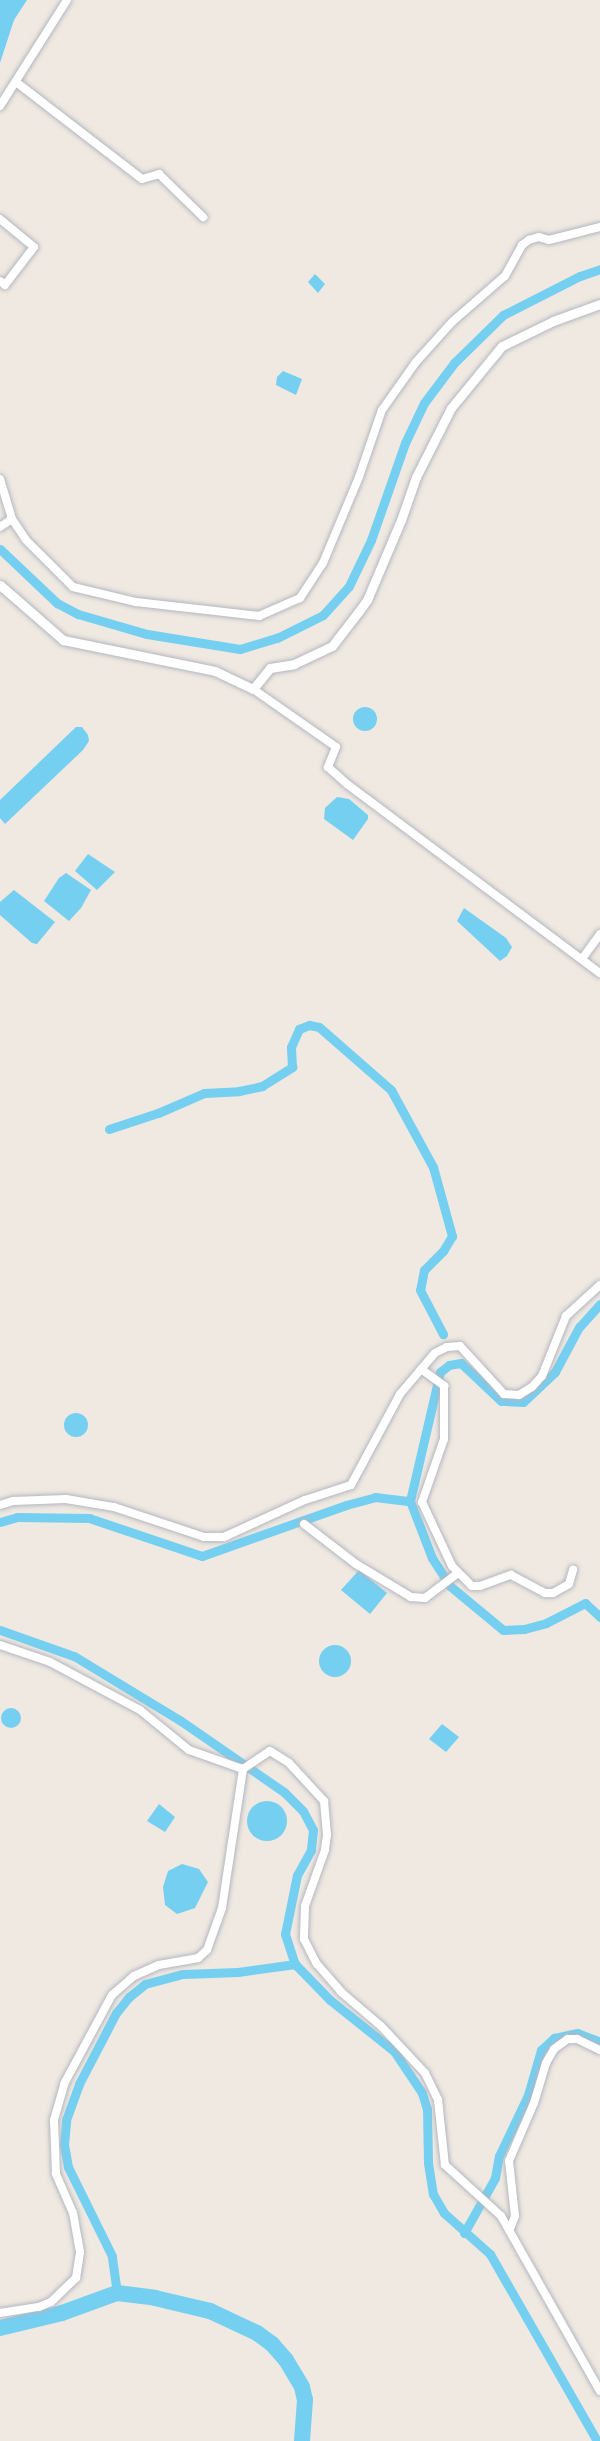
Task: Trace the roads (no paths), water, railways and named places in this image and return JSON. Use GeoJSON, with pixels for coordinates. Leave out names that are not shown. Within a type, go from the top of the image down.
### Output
{"type":"FeatureCollection","features":[{"type":"Feature","properties":{"kind":"street"},"geometry":{"type":"LineString","coordinates":[[0,106],[67,0]]}},
{"type":"Feature","properties":{"kind":"street"},"geometry":{"type":"LineString","coordinates":[[16,82],[142,179],[159,174],[203,217]]}},
{"type":"Feature","properties":{"kind":"street"},"geometry":{"type":"LineString","coordinates":[[0,219],[34,247],[5,285],[0,281]]}},
{"type":"Feature","properties":{"kind":"street"},"geometry":{"type":"LineString","coordinates":[[0,479],[12,519],[26,540],[73,587],[136,602],[259,616],[300,598],[323,563],[359,477],[382,410],[416,362],[452,322],[505,276],[522,245],[539,237],[549,240],[600,227]]}},
{"type":"Feature","properties":{"kind":"street"},"geometry":{"type":"LineString","coordinates":[[253,689],[270,668],[294,664],[332,646],[363,605],[401,520],[416,477],[452,408],[502,346],[553,321],[600,304]]}},
{"type":"Feature","properties":{"kind":"street"},"geometry":{"type":"LineString","coordinates":[[0,527],[12,519]]}},
{"type":"Feature","properties":{"kind":"street"},"geometry":{"type":"LineString","coordinates":[[0,585],[63,640],[215,671],[253,689],[336,747],[328,767],[347,784],[600,973]]}},
{"type":"Feature","properties":{"kind":"street"},"geometry":{"type":"LineString","coordinates":[[582,959],[600,934]]}},
{"type":"Feature","properties":{"kind":"street"},"geometry":{"type":"LineString","coordinates":[[0,1504],[14,1501],[66,1499],[114,1507],[204,1537],[224,1537],[305,1500],[351,1485],[400,1394],[435,1353],[447,1347],[460,1346],[504,1394],[519,1395],[542,1376],[566,1316],[600,1285]]}},
{"type":"Feature","properties":{"kind":"street"},"geometry":{"type":"LineString","coordinates":[[422,1369],[444,1386],[444,1438],[422,1502],[443,1548],[458,1573],[472,1586],[480,1586],[511,1575],[546,1593],[553,1593],[569,1584],[573,1570]]}},
{"type":"Feature","properties":{"kind":"street"},"geometry":{"type":"LineString","coordinates":[[304,1524],[356,1564],[393,1588],[411,1596],[424,1598],[458,1573]]}},
{"type":"Feature","properties":{"kind":"street"},"geometry":{"type":"LineString","coordinates":[[0,1645],[50,1662],[140,1710],[189,1750],[243,1769]]}},
{"type":"Feature","properties":{"kind":"street"},"geometry":{"type":"LineString","coordinates":[[0,2313],[39,2307],[51,2302],[76,2278],[80,2252],[75,2222],[56,2174],[54,2120],[64,2084],[112,1995],[134,1976],[159,1965],[198,1958],[207,1950],[222,1908],[243,1769],[270,1751],[289,1763],[324,1801],[327,1835],[325,1850],[305,1906],[304,1939],[317,1964],[341,1992],[389,2033],[425,2073],[438,2100],[445,2165],[501,2216],[510,2229],[600,2391]]}},
{"type":"Feature","properties":{"kind":"street"},"geometry":{"type":"LineString","coordinates":[[510,2229],[514,2216],[509,2161],[534,2103],[546,2062],[554,2049],[568,2038],[577,2039],[600,2050]]}},
{"type":"Feature","properties":{"kind":"water"},"geometry":{"type":"Polygon","coordinates":[[[0,0],[27,0],[14,20],[0,63],[0,0]]]}},
{"type":"Feature","properties":{"kind":"water"},"geometry":{"type":"Polygon","coordinates":[[[315,274],[325,284],[318,293],[308,282],[315,274]]]}},
{"type":"Feature","properties":{"kind":"water"},"geometry":{"type":"Polygon","coordinates":[[[283,371],[302,379],[296,395],[276,385],[277,377],[283,371]]]}},
{"type":"Feature","properties":{"kind":"water"},"geometry":{"type":"Polygon","coordinates":[[[365,707],[373,711],[377,719],[373,727],[365,731],[357,727],[353,719],[357,711],[365,707]]]}},
{"type":"Feature","properties":{"kind":"water"},"geometry":{"type":"Polygon","coordinates":[[[76,727],[82,727],[88,735],[89,741],[83,750],[5,824],[0,818],[0,800],[76,727]]]}},
{"type":"Feature","properties":{"kind":"water"},"geometry":{"type":"Polygon","coordinates":[[[337,797],[349,799],[368,815],[368,819],[353,840],[324,819],[325,808],[337,797]]]}},
{"type":"Feature","properties":{"kind":"water"},"geometry":{"type":"Polygon","coordinates":[[[88,854],[115,872],[97,890],[75,871],[88,854]]]}},
{"type":"Feature","properties":{"kind":"water"},"geometry":{"type":"Polygon","coordinates":[[[66,873],[91,890],[81,908],[69,921],[44,901],[59,878],[66,873]]]}},
{"type":"Feature","properties":{"kind":"water"},"geometry":{"type":"Polygon","coordinates":[[[14,890],[55,922],[37,944],[32,943],[0,915],[0,902],[14,890]]]}},
{"type":"Feature","properties":{"kind":"water"},"geometry":{"type":"Polygon","coordinates":[[[464,908],[506,938],[512,947],[507,956],[500,961],[457,921],[464,908]]]}},
{"type":"Feature","properties":{"kind":"water"},"geometry":{"type":"Polygon","coordinates":[[[76,1413],[84,1417],[88,1425],[84,1433],[76,1437],[68,1433],[64,1425],[68,1417],[76,1413]]]}},
{"type":"Feature","properties":{"kind":"water"},"geometry":{"type":"Polygon","coordinates":[[[359,1570],[387,1593],[370,1614],[341,1590],[359,1570]]]}},
{"type":"Feature","properties":{"kind":"water"},"geometry":{"type":"Polygon","coordinates":[[[335,1645],[346,1650],[351,1661],[346,1672],[335,1677],[324,1672],[319,1661],[324,1650],[335,1645]]]}},
{"type":"Feature","properties":{"kind":"water"},"geometry":{"type":"Polygon","coordinates":[[[11,1708],[18,1711],[21,1718],[18,1725],[11,1728],[4,1725],[1,1718],[4,1711],[11,1708]]]}},
{"type":"Feature","properties":{"kind":"water"},"geometry":{"type":"Polygon","coordinates":[[[442,1724],[459,1737],[446,1752],[429,1739],[442,1724]]]}},
{"type":"Feature","properties":{"kind":"water"},"geometry":{"type":"Polygon","coordinates":[[[267,1801],[275,1802],[281,1807],[286,1813],[286,1829],[281,1835],[275,1840],[267,1841],[259,1840],[253,1835],[248,1829],[247,1821],[248,1813],[253,1807],[259,1802],[267,1801]]]}},
{"type":"Feature","properties":{"kind":"water"},"geometry":{"type":"Polygon","coordinates":[[[159,1804],[175,1817],[165,1832],[147,1821],[159,1804]]]}},
{"type":"Feature","properties":{"kind":"water"},"geometry":{"type":"Polygon","coordinates":[[[182,1864],[199,1869],[208,1882],[195,1908],[177,1914],[165,1905],[163,1887],[168,1871],[182,1864]]]}},
{"type":"Feature","properties":{"kind":"waterway"},"geometry":{"type":"LineString","coordinates":[[0,549],[57,603],[78,614],[147,634],[240,649],[277,638],[323,615],[349,586],[371,540],[405,443],[424,403],[454,363],[503,315],[580,276],[600,269]]}},
{"type":"Feature","properties":{"kind":"waterway"},"geometry":{"type":"LineString","coordinates":[[109,1129],[158,1113],[204,1093],[239,1091],[262,1086],[292,1067],[291,1047],[299,1029],[309,1025],[319,1027],[391,1090],[433,1167],[452,1236],[443,1251],[424,1270],[420,1290],[443,1334]]}},
{"type":"Feature","properties":{"kind":"waterway"},"geometry":{"type":"LineString","coordinates":[[600,1304],[579,1327],[555,1372],[523,1402],[501,1401],[461,1363],[449,1365],[440,1372],[410,1501],[432,1558],[450,1586],[503,1630],[524,1629],[546,1623],[585,1603],[600,1617]]}},
{"type":"Feature","properties":{"kind":"waterway"},"geometry":{"type":"LineString","coordinates":[[0,1522],[17,1517],[89,1518],[202,1556],[375,1497],[410,1501]]}},
{"type":"Feature","properties":{"kind":"waterway"},"geometry":{"type":"LineString","coordinates":[[0,1630],[74,1656],[181,1721],[284,1792],[303,1811],[313,1830],[311,1850],[297,1875],[285,1934],[295,1964]]}},
{"type":"Feature","properties":{"kind":"waterway"},"geometry":{"type":"LineString","coordinates":[[117,2293],[112,2256],[68,2167],[64,2145],[66,2120],[79,2084],[116,2013],[129,1997],[145,1984],[183,1974],[238,1972],[295,1964],[330,2000],[394,2051],[422,2093],[427,2109],[428,2163],[433,2194],[444,2213],[490,2254],[597,2441]]}},
{"type":"Feature","properties":{"kind":"waterway"},"geometry":{"type":"LineString","coordinates":[[464,2233],[495,2178],[499,2156],[528,2095],[541,2050],[554,2038],[577,2033],[600,2042]]}},
{"type":"Feature","properties":{"kind":"waterway"},"geometry":{"type":"LineString","coordinates":[[0,2328],[62,2313],[117,2293],[155,2298],[210,2311],[257,2333],[272,2344],[286,2360],[302,2387],[305,2400],[302,2441]]}}]}
